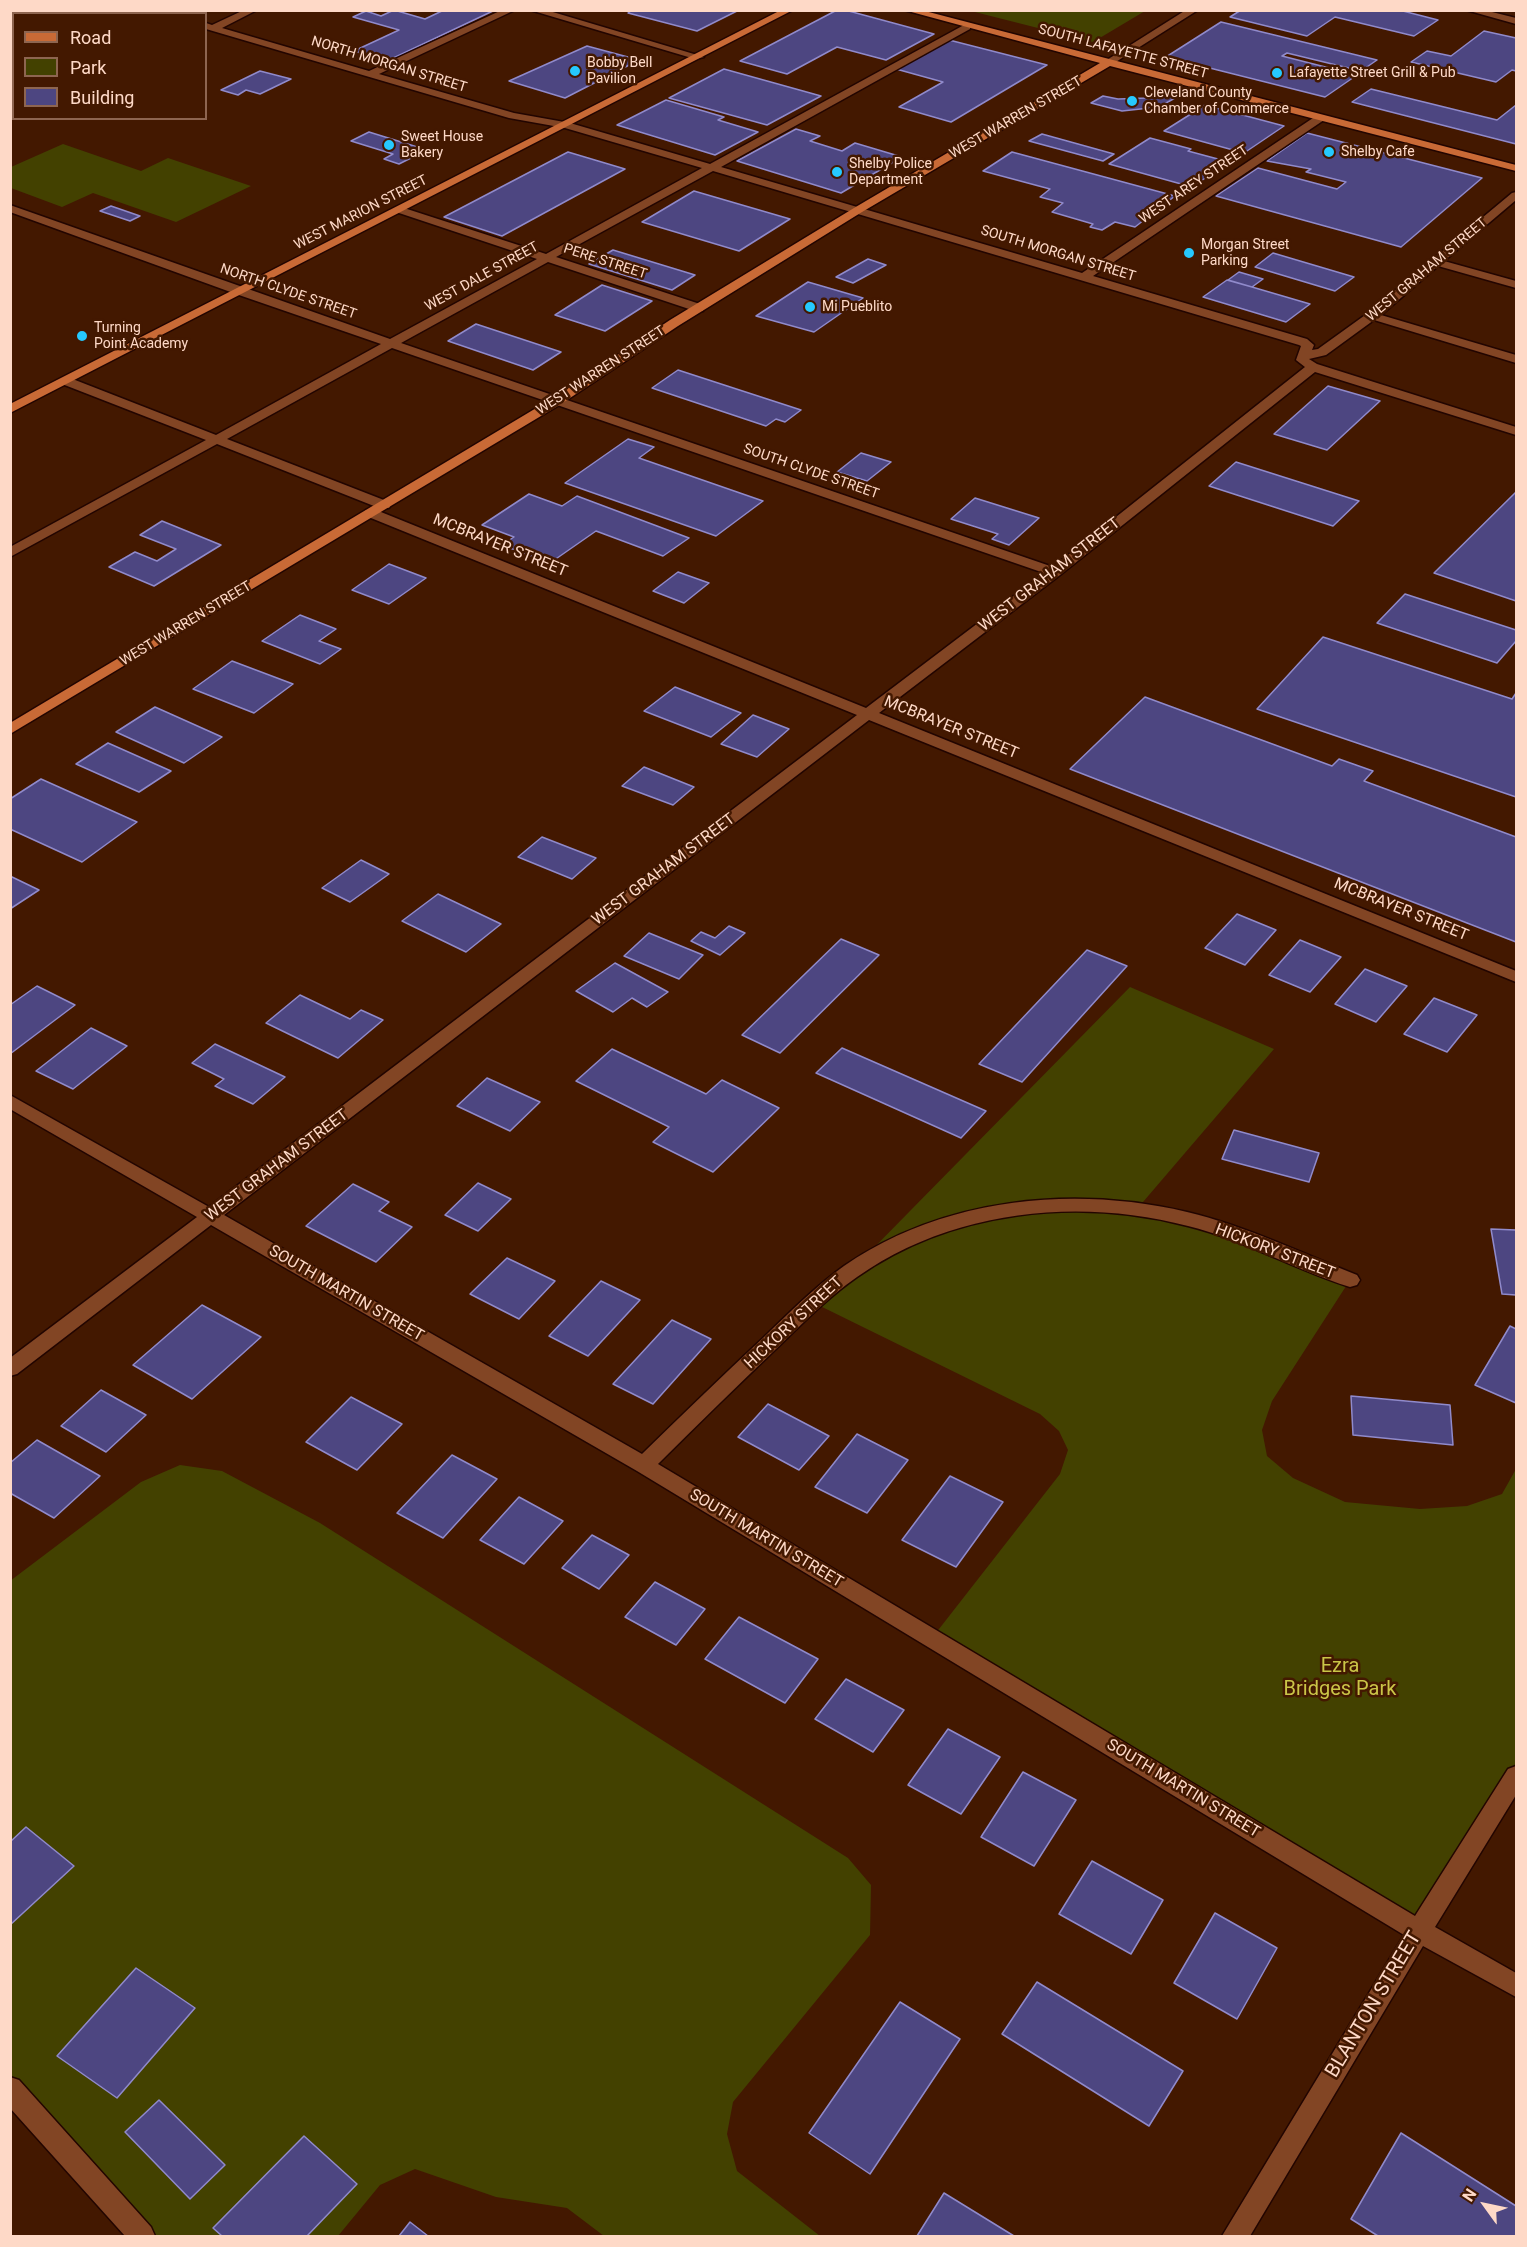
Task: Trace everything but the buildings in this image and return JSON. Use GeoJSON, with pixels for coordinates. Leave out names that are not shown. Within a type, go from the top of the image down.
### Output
{"type":"FeatureCollection","features":[{"type":"Feature","properties":{"kind":"main road","name":"WEST MARION STREET"},"geometry":{"type":"LineString","coordinates":[[10,409],[789,10]]}},
{"type":"Feature","properties":{"kind":"main road","name":"SOUTH LAFAYETTE STREET"},"geometry":{"type":"LineString","coordinates":[[908,10],[1516,168]]}},
{"type":"Feature","properties":{"kind":"main road","name":"WEST WARREN STREET"},"geometry":{"type":"LineString","coordinates":[[10,730],[557,401],[699,308],[858,210],[1107,63]]}},
{"type":"Feature","properties":{"kind":"street"},"geometry":{"type":"LineString","coordinates":[[208,28],[253,10]]}},
{"type":"Feature","properties":{"kind":"street"},"geometry":{"type":"LineString","coordinates":[[372,73],[511,10]]}},
{"type":"Feature","properties":{"kind":"street"},"geometry":{"type":"LineString","coordinates":[[534,10],[699,57]]}},
{"type":"Feature","properties":{"kind":"street"},"geometry":{"type":"LineString","coordinates":[[1470,10],[1516,21]]}},
{"type":"Feature","properties":{"kind":"street","name":"WEST WARREN STREET"},"geometry":{"type":"LineString","coordinates":[[1107,63],[1193,11]]}},
{"type":"Feature","properties":{"kind":"street","name":"WEST DALE STREET"},"geometry":{"type":"LineString","coordinates":[[10,553],[967,27]]}},
{"type":"Feature","properties":{"kind":"street","name":"NORTH MORGAN STREET"},"geometry":{"type":"LineString","coordinates":[[208,28],[372,73],[513,116],[566,125]]}},
{"type":"Feature","properties":{"kind":"street","name":"WEST AREY STREET"},"geometry":{"type":"LineString","coordinates":[[1084,277],[1320,118]]}},
{"type":"Feature","properties":{"kind":"street","name":"SOUTH MORGAN STREET"},"geometry":{"type":"LineString","coordinates":[[566,125],[1303,342],[1308,345],[1308,361]]}},
{"type":"Feature","properties":{"kind":"street","name":"WEST GRAHAM STREET"},"geometry":{"type":"LineString","coordinates":[[10,1369],[1055,572],[1308,361],[1372,316],[1516,195]]}},
{"type":"Feature","properties":{"kind":"street","name":"NORTH CLYDE STREET"},"geometry":{"type":"LineString","coordinates":[[10,208],[240,292],[557,401]]}},
{"type":"Feature","properties":{"kind":"street","name":"PERE STREET"},"geometry":{"type":"LineString","coordinates":[[400,210],[699,308]]}},
{"type":"Feature","properties":{"kind":"street"},"geometry":{"type":"LineString","coordinates":[[1435,262],[1516,285]]}},
{"type":"Feature","properties":{"kind":"street"},"geometry":{"type":"LineString","coordinates":[[1372,316],[1516,358]]}},
{"type":"Feature","properties":{"kind":"street"},"geometry":{"type":"LineString","coordinates":[[1308,361],[1516,431]]}},
{"type":"Feature","properties":{"kind":"street","name":"MCBRAYER STREET"},"geometry":{"type":"LineString","coordinates":[[66,381],[216,440],[869,714],[1516,977]]}},
{"type":"Feature","properties":{"kind":"street","name":"SOUTH CLYDE STREET"},"geometry":{"type":"LineString","coordinates":[[557,401],[1055,572]]}},
{"type":"Feature","properties":{"kind":"street","name":"SOUTH MARTIN STREET"},"geometry":{"type":"LineString","coordinates":[[10,1101],[644,1466],[1419,1931],[1516,1986]]}},
{"type":"Feature","properties":{"kind":"street","name":"HICKORY STREET"},"geometry":{"type":"LineString","coordinates":[[644,1466],[812,1302],[854,1269],[906,1239],[955,1221],[1022,1208],[1078,1205],[1137,1209],[1189,1219],[1350,1280]]}},
{"type":"Feature","properties":{"kind":"street","name":"BLANTON STREET"},"geometry":{"type":"LineString","coordinates":[[1235,2236],[1419,1931],[1516,1776]]}},
{"type":"Feature","properties":{"kind":"street"},"geometry":{"type":"LineString","coordinates":[[10,2089],[142,2236]]}},
{"type":"Feature","properties":{"kind":"green space"},"geometry":{"type":"Polygon","coordinates":[[[971,11],[1145,11],[1093,42],[971,11]]]}},
{"type":"Feature","properties":{"kind":"green space"},"geometry":{"type":"Polygon","coordinates":[[[63,144],[141,171],[168,158],[251,186],[176,222],[93,193],[62,207],[11,188],[11,167],[63,144]]]}},
{"type":"Feature","properties":{"kind":"green space","name":"Ezra Bridges Park"},"geometry":{"type":"Polygon","coordinates":[[[1130,987],[1274,1049],[1137,1209],[1189,1219],[1350,1280],[1272,1401],[1262,1430],[1267,1456],[1293,1478],[1345,1502],[1420,1509],[1467,1506],[1502,1494],[1516,1469],[1516,1776],[1419,1931],[932,1638],[1060,1474],[1068,1450],[1059,1431],[1040,1414],[812,1302],[854,1268],[1130,987]]]}},
{"type":"Feature","properties":{"kind":"green space"},"geometry":{"type":"Polygon","coordinates":[[[180,1465],[222,1471],[320,1523],[848,1858],[871,1885],[870,1935],[733,2102],[727,2134],[737,2171],[820,2236],[604,2236],[567,2208],[496,2197],[415,2169],[380,2185],[338,2236],[142,2236],[11,2089],[10,1581],[141,1482],[180,1465]]]}},
{"type":"Feature","properties":{"kind":"place","name":"Bobby Bell Pavilion"},"geometry":{"type":"Point","coordinates":[575,71]}},
{"type":"Feature","properties":{"kind":"place","name":"Lafayette Street Grill & Pub"},"geometry":{"type":"Point","coordinates":[1277,73]}},
{"type":"Feature","properties":{"kind":"place","name":"Cleveland County Chamber of Commerce"},"geometry":{"type":"Point","coordinates":[1132,101]}},
{"type":"Feature","properties":{"kind":"place","name":"Sweet House Bakery"},"geometry":{"type":"Point","coordinates":[389,145]}},
{"type":"Feature","properties":{"kind":"place","name":"Shelby Cafe"},"geometry":{"type":"Point","coordinates":[1329,152]}},
{"type":"Feature","properties":{"kind":"place","name":"Shelby Police Department"},"geometry":{"type":"Point","coordinates":[837,172]}},
{"type":"Feature","properties":{"kind":"place","name":"Morgan Street Parking"},"geometry":{"type":"Point","coordinates":[1189,253]}},
{"type":"Feature","properties":{"kind":"place","name":"Mi Pueblito"},"geometry":{"type":"Point","coordinates":[810,307]}},
{"type":"Feature","properties":{"kind":"place","name":"Turning Point Academy"},"geometry":{"type":"Point","coordinates":[82,336]}}]}
